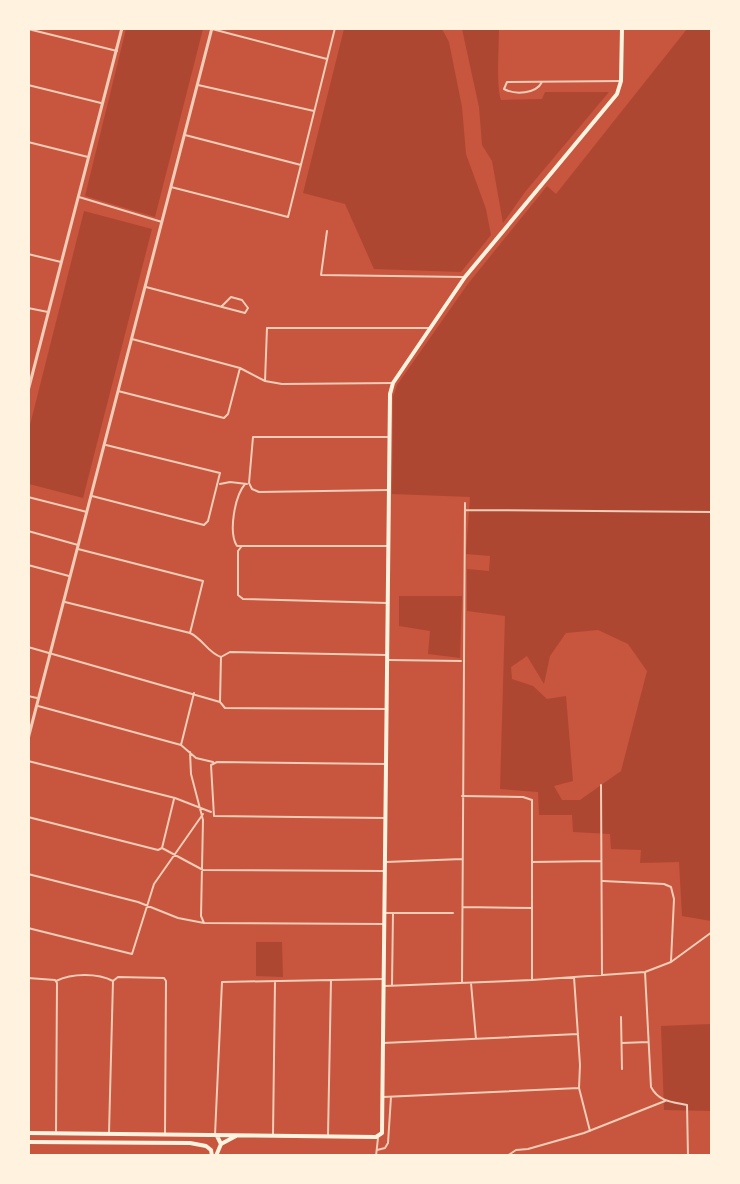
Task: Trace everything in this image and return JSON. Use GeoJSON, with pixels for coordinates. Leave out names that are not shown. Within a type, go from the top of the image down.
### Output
{"type":"FeatureCollection","features":[{"type":"Feature","properties":{"kind":"main road"},"geometry":{"type":"LineString","coordinates":[[28,1133],[165,1136],[380,1135],[383,1097],[383,933],[386,862],[388,400],[393,383],[465,277],[617,94],[621,81],[622,28]]}},
{"type":"Feature","properties":{"kind":"main road"},"geometry":{"type":"LineString","coordinates":[[214,1135],[221,1145]]}},
{"type":"Feature","properties":{"kind":"main road"},"geometry":{"type":"LineString","coordinates":[[214,1135],[207,1138],[208,1148],[214,1155],[221,1145]]}},
{"type":"Feature","properties":{"kind":"main road"},"geometry":{"type":"LineString","coordinates":[[28,1142],[166,1142],[208,1148],[221,1145],[237,1136]]}},
{"type":"Feature","properties":{"kind":"street"},"geometry":{"type":"LineString","coordinates":[[28,391],[122,28]]}},
{"type":"Feature","properties":{"kind":"street"},"geometry":{"type":"LineString","coordinates":[[171,187],[288,217],[335,28]]}},
{"type":"Feature","properties":{"kind":"street"},"geometry":{"type":"LineString","coordinates":[[28,29],[117,51]]}},
{"type":"Feature","properties":{"kind":"street"},"geometry":{"type":"LineString","coordinates":[[28,739],[212,29],[327,59]]}},
{"type":"Feature","properties":{"kind":"street"},"geometry":{"type":"LineString","coordinates":[[542,82],[539,88],[533,91],[508,92],[504,89],[507,82],[621,81]]}},
{"type":"Feature","properties":{"kind":"street"},"geometry":{"type":"LineString","coordinates":[[28,85],[102,104]]}},
{"type":"Feature","properties":{"kind":"street"},"geometry":{"type":"LineString","coordinates":[[198,85],[314,111]]}},
{"type":"Feature","properties":{"kind":"street"},"geometry":{"type":"LineString","coordinates":[[185,135],[301,165]]}},
{"type":"Feature","properties":{"kind":"street"},"geometry":{"type":"LineString","coordinates":[[28,142],[88,157]]}},
{"type":"Feature","properties":{"kind":"street"},"geometry":{"type":"LineString","coordinates":[[79,197],[163,222]]}},
{"type":"Feature","properties":{"kind":"street"},"geometry":{"type":"LineString","coordinates":[[327,231],[321,275],[465,277]]}},
{"type":"Feature","properties":{"kind":"street"},"geometry":{"type":"LineString","coordinates":[[28,254],[62,262]]}},
{"type":"Feature","properties":{"kind":"street"},"geometry":{"type":"LineString","coordinates":[[146,287],[244,313],[249,308],[242,300],[231,297],[222,306]]}},
{"type":"Feature","properties":{"kind":"street"},"geometry":{"type":"LineString","coordinates":[[28,308],[48,312]]}},
{"type":"Feature","properties":{"kind":"street"},"geometry":{"type":"LineString","coordinates":[[265,381],[267,328],[431,328]]}},
{"type":"Feature","properties":{"kind":"street"},"geometry":{"type":"LineString","coordinates":[[132,339],[240,368],[265,381],[282,384],[393,383]]}},
{"type":"Feature","properties":{"kind":"street"},"geometry":{"type":"LineString","coordinates":[[28,365],[34,367]]}},
{"type":"Feature","properties":{"kind":"street"},"geometry":{"type":"LineString","coordinates":[[118,392],[221,418],[228,414],[240,368]]}},
{"type":"Feature","properties":{"kind":"street"},"geometry":{"type":"LineString","coordinates":[[387,546],[241,547],[235,544],[234,528],[241,491],[247,483],[253,437],[388,437]]}},
{"type":"Feature","properties":{"kind":"street"},"geometry":{"type":"LineString","coordinates":[[92,496],[201,524],[208,521],[219,484],[220,473],[106,445]]}},
{"type":"Feature","properties":{"kind":"street"},"geometry":{"type":"LineString","coordinates":[[219,484],[247,483],[259,492],[388,490]]}},
{"type":"Feature","properties":{"kind":"street"},"geometry":{"type":"LineString","coordinates":[[28,497],[87,513]]}},
{"type":"Feature","properties":{"kind":"street"},"geometry":{"type":"LineString","coordinates":[[462,983],[462,661],[465,503]]}},
{"type":"Feature","properties":{"kind":"street"},"geometry":{"type":"LineString","coordinates":[[465,510],[711,513]]}},
{"type":"Feature","properties":{"kind":"street"},"geometry":{"type":"LineString","coordinates":[[28,531],[203,581],[190,633]]}},
{"type":"Feature","properties":{"kind":"street"},"geometry":{"type":"LineString","coordinates":[[241,547],[238,551],[238,595],[247,600],[387,603]]}},
{"type":"Feature","properties":{"kind":"street"},"geometry":{"type":"LineString","coordinates":[[28,565],[71,576]]}},
{"type":"Feature","properties":{"kind":"street"},"geometry":{"type":"LineString","coordinates":[[65,602],[190,633],[202,640],[212,653],[221,657]]}},
{"type":"Feature","properties":{"kind":"street"},"geometry":{"type":"LineString","coordinates":[[28,647],[194,693],[220,702],[228,709],[386,708]]}},
{"type":"Feature","properties":{"kind":"street"},"geometry":{"type":"LineString","coordinates":[[221,657],[230,652],[462,661]]}},
{"type":"Feature","properties":{"kind":"street"},"geometry":{"type":"LineString","coordinates":[[220,702],[221,657]]}},
{"type":"Feature","properties":{"kind":"street"},"geometry":{"type":"LineString","coordinates":[[181,745],[194,693]]}},
{"type":"Feature","properties":{"kind":"street"},"geometry":{"type":"LineString","coordinates":[[28,696],[40,699]]}},
{"type":"Feature","properties":{"kind":"street"},"geometry":{"type":"LineString","coordinates":[[38,706],[181,745],[199,760],[212,764],[387,764]]}},
{"type":"Feature","properties":{"kind":"street"},"geometry":{"type":"LineString","coordinates":[[190,752],[193,782],[203,814],[201,916],[204,923]]}},
{"type":"Feature","properties":{"kind":"street"},"geometry":{"type":"LineString","coordinates":[[28,761],[175,798],[212,813],[385,818]]}},
{"type":"Feature","properties":{"kind":"street"},"geometry":{"type":"LineString","coordinates":[[212,764],[212,813]]}},
{"type":"Feature","properties":{"kind":"street"},"geometry":{"type":"LineString","coordinates":[[601,785],[602,975]]}},
{"type":"Feature","properties":{"kind":"street"},"geometry":{"type":"LineString","coordinates":[[462,796],[527,797],[532,800],[532,980]]}},
{"type":"Feature","properties":{"kind":"street"},"geometry":{"type":"LineString","coordinates":[[162,849],[175,798]]}},
{"type":"Feature","properties":{"kind":"street"},"geometry":{"type":"LineString","coordinates":[[28,928],[127,954],[134,953],[146,905],[159,876],[203,814]]}},
{"type":"Feature","properties":{"kind":"street"},"geometry":{"type":"LineString","coordinates":[[28,817],[158,850],[162,849],[203,870],[385,871]]}},
{"type":"Feature","properties":{"kind":"street"},"geometry":{"type":"LineString","coordinates":[[386,862],[462,859]]}},
{"type":"Feature","properties":{"kind":"street"},"geometry":{"type":"LineString","coordinates":[[532,862],[601,861]]}},
{"type":"Feature","properties":{"kind":"street"},"geometry":{"type":"LineString","coordinates":[[28,874],[146,905],[178,918],[204,923],[384,924]]}},
{"type":"Feature","properties":{"kind":"street"},"geometry":{"type":"LineString","coordinates":[[603,881],[664,884],[671,887],[674,899],[670,962]]}},
{"type":"Feature","properties":{"kind":"street"},"geometry":{"type":"LineString","coordinates":[[462,907],[532,908]]}},
{"type":"Feature","properties":{"kind":"street"},"geometry":{"type":"LineString","coordinates":[[384,913],[453,913]]}},
{"type":"Feature","properties":{"kind":"street"},"geometry":{"type":"LineString","coordinates":[[392,986],[393,913]]}},
{"type":"Feature","properties":{"kind":"street"},"geometry":{"type":"LineString","coordinates":[[383,986],[532,980],[645,972],[670,962],[711,932]]}},
{"type":"Feature","properties":{"kind":"street"},"geometry":{"type":"LineString","coordinates":[[383,933],[393,933]]}},
{"type":"Feature","properties":{"kind":"street"},"geometry":{"type":"LineString","coordinates":[[383,947],[392,948]]}},
{"type":"Feature","properties":{"kind":"street"},"geometry":{"type":"LineString","coordinates":[[645,972],[651,1087],[655,1094],[665,1101],[687,1104],[688,1155]]}},
{"type":"Feature","properties":{"kind":"street"},"geometry":{"type":"LineString","coordinates":[[28,978],[56,981],[70,977],[98,976],[113,981]]}},
{"type":"Feature","properties":{"kind":"street"},"geometry":{"type":"LineString","coordinates":[[573,977],[578,1034],[579,1088],[590,1131]]}},
{"type":"Feature","properties":{"kind":"street"},"geometry":{"type":"LineString","coordinates":[[113,981],[116,978],[164,978],[166,981],[165,1136]]}},
{"type":"Feature","properties":{"kind":"street"},"geometry":{"type":"LineString","coordinates":[[214,1135],[221,985],[228,981],[331,981],[383,978]]}},
{"type":"Feature","properties":{"kind":"street"},"geometry":{"type":"LineString","coordinates":[[56,981],[56,1133]]}},
{"type":"Feature","properties":{"kind":"street"},"geometry":{"type":"LineString","coordinates":[[109,1133],[113,981]]}},
{"type":"Feature","properties":{"kind":"street"},"geometry":{"type":"LineString","coordinates":[[273,1135],[275,981]]}},
{"type":"Feature","properties":{"kind":"street"},"geometry":{"type":"LineString","coordinates":[[328,1136],[331,981]]}},
{"type":"Feature","properties":{"kind":"street"},"geometry":{"type":"LineString","coordinates":[[471,983],[476,1039]]}},
{"type":"Feature","properties":{"kind":"street"},"geometry":{"type":"LineString","coordinates":[[621,1017],[622,1069]]}},
{"type":"Feature","properties":{"kind":"street"},"geometry":{"type":"LineString","coordinates":[[383,1043],[578,1034]]}},
{"type":"Feature","properties":{"kind":"street"},"geometry":{"type":"LineString","coordinates":[[622,1043],[648,1042]]}},
{"type":"Feature","properties":{"kind":"street"},"geometry":{"type":"LineString","coordinates":[[383,1097],[579,1088]]}},
{"type":"Feature","properties":{"kind":"street"},"geometry":{"type":"LineString","coordinates":[[377,1150],[385,1148],[388,1143],[391,1096]]}},
{"type":"Feature","properties":{"kind":"street"},"geometry":{"type":"LineString","coordinates":[[507,1155],[516,1150],[590,1131],[665,1101]]}},
{"type":"Feature","properties":{"kind":"street"},"geometry":{"type":"LineString","coordinates":[[376,1155],[380,1135]]}},
{"type":"Feature","properties":{"kind":"shaded area"},"geometry":{"type":"Polygon","coordinates":[[[126,29],[203,29],[155,217],[85,196],[126,29]]]}},
{"type":"Feature","properties":{"kind":"shaded area"},"geometry":{"type":"Polygon","coordinates":[[[344,29],[442,29],[449,42],[462,107],[466,154],[486,209],[491,235],[461,272],[374,269],[345,204],[303,193],[344,29]]]}},
{"type":"Feature","properties":{"kind":"shaded area"},"geometry":{"type":"Polygon","coordinates":[[[462,29],[499,29],[498,76],[501,100],[542,99],[545,92],[609,92],[525,192],[503,223],[492,161],[482,145],[479,107],[462,29]]]}},
{"type":"Feature","properties":{"kind":"shaded area"},"geometry":{"type":"Polygon","coordinates":[[[687,29],[711,29],[711,921],[682,916],[679,862],[640,863],[641,850],[611,849],[610,834],[573,832],[572,815],[539,815],[538,792],[500,789],[505,616],[467,611],[467,569],[489,571],[490,556],[466,554],[470,497],[392,494],[393,397],[397,385],[467,285],[547,186],[556,194],[687,29]],[[598,630],[566,633],[550,656],[544,684],[527,656],[511,667],[512,679],[533,686],[547,699],[566,696],[573,781],[554,786],[562,800],[580,800],[621,771],[647,671],[628,644],[598,630]]]}},
{"type":"Feature","properties":{"kind":"shaded area"},"geometry":{"type":"Polygon","coordinates":[[[84,211],[152,229],[83,498],[29,484],[29,429],[84,211]]]}},
{"type":"Feature","properties":{"kind":"shaded area"},"geometry":{"type":"Polygon","coordinates":[[[399,596],[462,596],[460,658],[428,654],[430,631],[399,626],[399,596]]]}},
{"type":"Feature","properties":{"kind":"shaded area"},"geometry":{"type":"Polygon","coordinates":[[[256,942],[282,942],[283,977],[256,976],[256,942]]]}},
{"type":"Feature","properties":{"kind":"shaded area"},"geometry":{"type":"Polygon","coordinates":[[[711,1024],[711,1111],[664,1110],[661,1026],[711,1024]]]}}]}
